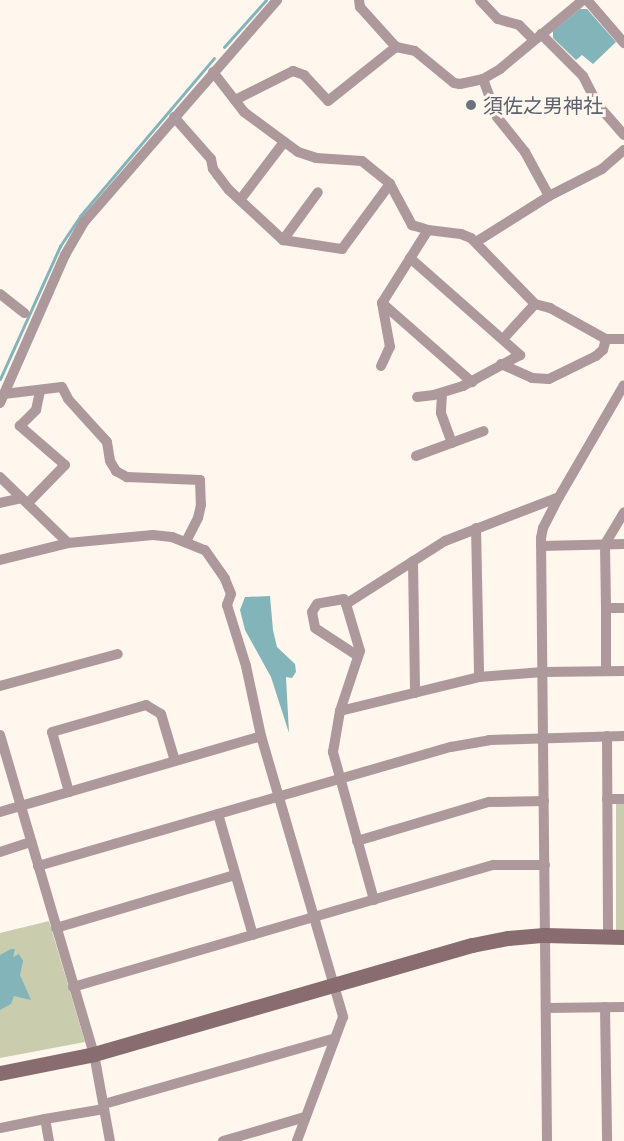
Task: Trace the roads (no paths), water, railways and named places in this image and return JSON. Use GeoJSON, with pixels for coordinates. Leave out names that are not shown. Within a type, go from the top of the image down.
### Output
{"type":"FeatureCollection","features":[{"type":"Feature","properties":{"kind":"street"},"geometry":{"type":"LineString","coordinates":[[2,398],[78,232],[92,212],[277,0]]}},
{"type":"Feature","properties":{"kind":"street"},"geometry":{"type":"LineString","coordinates":[[359,0],[360,6],[396,47],[415,51],[454,82],[473,83],[483,79],[526,50],[537,37],[585,0],[624,43]]}},
{"type":"Feature","properties":{"kind":"street"},"geometry":{"type":"LineString","coordinates":[[480,0],[498,19],[519,25],[584,76],[597,104],[624,135]]}},
{"type":"Feature","properties":{"kind":"street"},"geometry":{"type":"LineString","coordinates":[[235,100],[294,71],[304,75],[328,101],[396,47]]}},
{"type":"Feature","properties":{"kind":"street"},"geometry":{"type":"LineString","coordinates":[[213,72],[244,112],[298,152],[316,158],[362,161],[390,184],[412,225],[428,230],[460,234],[476,242],[535,304],[550,308],[606,339],[624,339]]}},
{"type":"Feature","properties":{"kind":"street"},"geometry":{"type":"LineString","coordinates":[[483,79],[497,117],[525,152],[549,196]]}},
{"type":"Feature","properties":{"kind":"street"},"geometry":{"type":"LineString","coordinates":[[174,117],[211,159],[213,169],[240,200],[283,240],[342,249],[390,184]]}},
{"type":"Feature","properties":{"kind":"street"},"geometry":{"type":"LineString","coordinates":[[240,200],[284,142]]}},
{"type":"Feature","properties":{"kind":"street"},"geometry":{"type":"LineString","coordinates":[[476,242],[485,234],[549,196],[602,169],[624,150]]}},
{"type":"Feature","properties":{"kind":"street"},"geometry":{"type":"LineString","coordinates":[[283,240],[318,192]]}},
{"type":"Feature","properties":{"kind":"street"},"geometry":{"type":"LineString","coordinates":[[381,366],[390,346],[382,303],[428,230]]}},
{"type":"Feature","properties":{"kind":"street"},"geometry":{"type":"LineString","coordinates":[[410,258],[520,355],[472,382],[442,393],[417,397]]}},
{"type":"Feature","properties":{"kind":"street"},"geometry":{"type":"LineString","coordinates":[[0,294],[24,313]]}},
{"type":"Feature","properties":{"kind":"street"},"geometry":{"type":"LineString","coordinates":[[382,303],[472,382]]}},
{"type":"Feature","properties":{"kind":"street"},"geometry":{"type":"LineString","coordinates":[[503,339],[535,304]]}},
{"type":"Feature","properties":{"kind":"street"},"geometry":{"type":"LineString","coordinates":[[501,364],[532,378],[549,379],[596,356],[603,350],[606,339]]}},
{"type":"Feature","properties":{"kind":"street"},"geometry":{"type":"LineString","coordinates":[[547,1141],[541,546],[543,528],[624,385]]}},
{"type":"Feature","properties":{"kind":"street"},"geometry":{"type":"LineString","coordinates":[[2,398],[62,387],[68,399],[107,442],[112,467],[122,475],[200,480],[202,487],[200,512],[186,542]]}},
{"type":"Feature","properties":{"kind":"street"},"geometry":{"type":"LineString","coordinates":[[0,503],[25,501],[65,465],[20,426],[36,410],[40,391]]}},
{"type":"Feature","properties":{"kind":"street"},"geometry":{"type":"LineString","coordinates":[[442,393],[441,413],[452,443]]}},
{"type":"Feature","properties":{"kind":"street"},"geometry":{"type":"LineString","coordinates":[[416,456],[484,431]]}},
{"type":"Feature","properties":{"kind":"street"},"geometry":{"type":"LineString","coordinates":[[0,477],[68,543]]}},
{"type":"Feature","properties":{"kind":"street"},"geometry":{"type":"LineString","coordinates":[[346,604],[445,541],[559,497]]}},
{"type":"Feature","properties":{"kind":"street"},"geometry":{"type":"LineString","coordinates":[[606,671],[605,544],[624,512]]}},
{"type":"Feature","properties":{"kind":"street"},"geometry":{"type":"LineString","coordinates":[[476,528],[479,677]]}},
{"type":"Feature","properties":{"kind":"street"},"geometry":{"type":"LineString","coordinates":[[0,560],[68,543],[153,535],[186,542],[205,550],[225,579],[231,594],[227,605],[246,666],[261,736],[343,1017],[297,1141]]}},
{"type":"Feature","properties":{"kind":"street"},"geometry":{"type":"LineString","coordinates":[[541,546],[624,544]]}},
{"type":"Feature","properties":{"kind":"street"},"geometry":{"type":"LineString","coordinates":[[413,561],[415,693]]}},
{"type":"Feature","properties":{"kind":"street"},"geometry":{"type":"LineString","coordinates":[[358,656],[315,628],[312,612],[317,604],[344,599],[360,651],[340,711],[332,745],[374,900]]}},
{"type":"Feature","properties":{"kind":"street"},"geometry":{"type":"LineString","coordinates":[[606,608],[624,608]]}},
{"type":"Feature","properties":{"kind":"street"},"geometry":{"type":"LineString","coordinates":[[0,686],[118,654]]}},
{"type":"Feature","properties":{"kind":"street"},"geometry":{"type":"LineString","coordinates":[[340,711],[479,677],[543,672],[624,671]]}},
{"type":"Feature","properties":{"kind":"street"},"geometry":{"type":"LineString","coordinates":[[69,792],[52,732],[146,705],[161,714],[175,761]]}},
{"type":"Feature","properties":{"kind":"street"},"geometry":{"type":"LineString","coordinates":[[0,735],[94,1054],[110,1141]]}},
{"type":"Feature","properties":{"kind":"street"},"geometry":{"type":"LineString","coordinates":[[0,812],[261,736]]}},
{"type":"Feature","properties":{"kind":"street"},"geometry":{"type":"LineString","coordinates":[[38,866],[478,741],[543,736],[624,736]]}},
{"type":"Feature","properties":{"kind":"street"},"geometry":{"type":"LineString","coordinates":[[607,736],[608,937]]}},
{"type":"Feature","properties":{"kind":"street"},"geometry":{"type":"LineString","coordinates":[[607,799],[624,799]]}},
{"type":"Feature","properties":{"kind":"street"},"geometry":{"type":"LineString","coordinates":[[357,841],[489,802],[544,801]]}},
{"type":"Feature","properties":{"kind":"street"},"geometry":{"type":"LineString","coordinates":[[218,814],[253,935]]}},
{"type":"Feature","properties":{"kind":"street"},"geometry":{"type":"LineString","coordinates":[[0,852],[31,842]]}},
{"type":"Feature","properties":{"kind":"street"},"geometry":{"type":"LineString","coordinates":[[73,987],[494,865],[545,865]]}},
{"type":"Feature","properties":{"kind":"street"},"geometry":{"type":"LineString","coordinates":[[56,928],[235,875]]}},
{"type":"Feature","properties":{"kind":"street"},"geometry":{"type":"LineString","coordinates":[[0,1072],[94,1054],[472,945],[508,938],[544,935],[624,937]]}},
{"type":"Feature","properties":{"kind":"street"},"geometry":{"type":"LineString","coordinates":[[605,1007],[607,1141]]}},
{"type":"Feature","properties":{"kind":"street"},"geometry":{"type":"LineString","coordinates":[[546,1008],[624,1007]]}},
{"type":"Feature","properties":{"kind":"street"},"geometry":{"type":"LineString","coordinates":[[0,1128],[104,1106],[335,1038]]}},
{"type":"Feature","properties":{"kind":"street"},"geometry":{"type":"LineString","coordinates":[[223,1141],[305,1118]]}},
{"type":"Feature","properties":{"kind":"street"},"geometry":{"type":"LineString","coordinates":[[45,1119],[49,1141]]}},
{"type":"Feature","properties":{"kind":"water"},"geometry":{"type":"Polygon","coordinates":[[[580,9],[587,9],[616,42],[593,64],[582,55],[576,60],[553,38],[553,31],[580,9]]]}},
{"type":"Feature","properties":{"kind":"water"},"geometry":{"type":"Polygon","coordinates":[[[270,596],[277,647],[295,664],[296,672],[292,678],[286,677],[289,733],[271,677],[245,630],[240,610],[245,597],[270,596]]]}},
{"type":"Feature","properties":{"kind":"water"},"geometry":{"type":"Polygon","coordinates":[[[15,949],[13,957],[19,954],[23,961],[20,975],[31,1000],[14,996],[11,1004],[0,1010],[0,955],[15,949]]]}},
{"type":"Feature","properties":{"kind":"waterway"},"geometry":{"type":"LineString","coordinates":[[224,47],[266,0]]}},
{"type":"Feature","properties":{"kind":"waterway"},"geometry":{"type":"LineString","coordinates":[[0,379],[60,246],[80,216],[214,58]]}},
{"type":"Feature","properties":{"kind":"place","name":"須佐之男神社"},"geometry":{"type":"Point","coordinates":[471,105]}}]}
